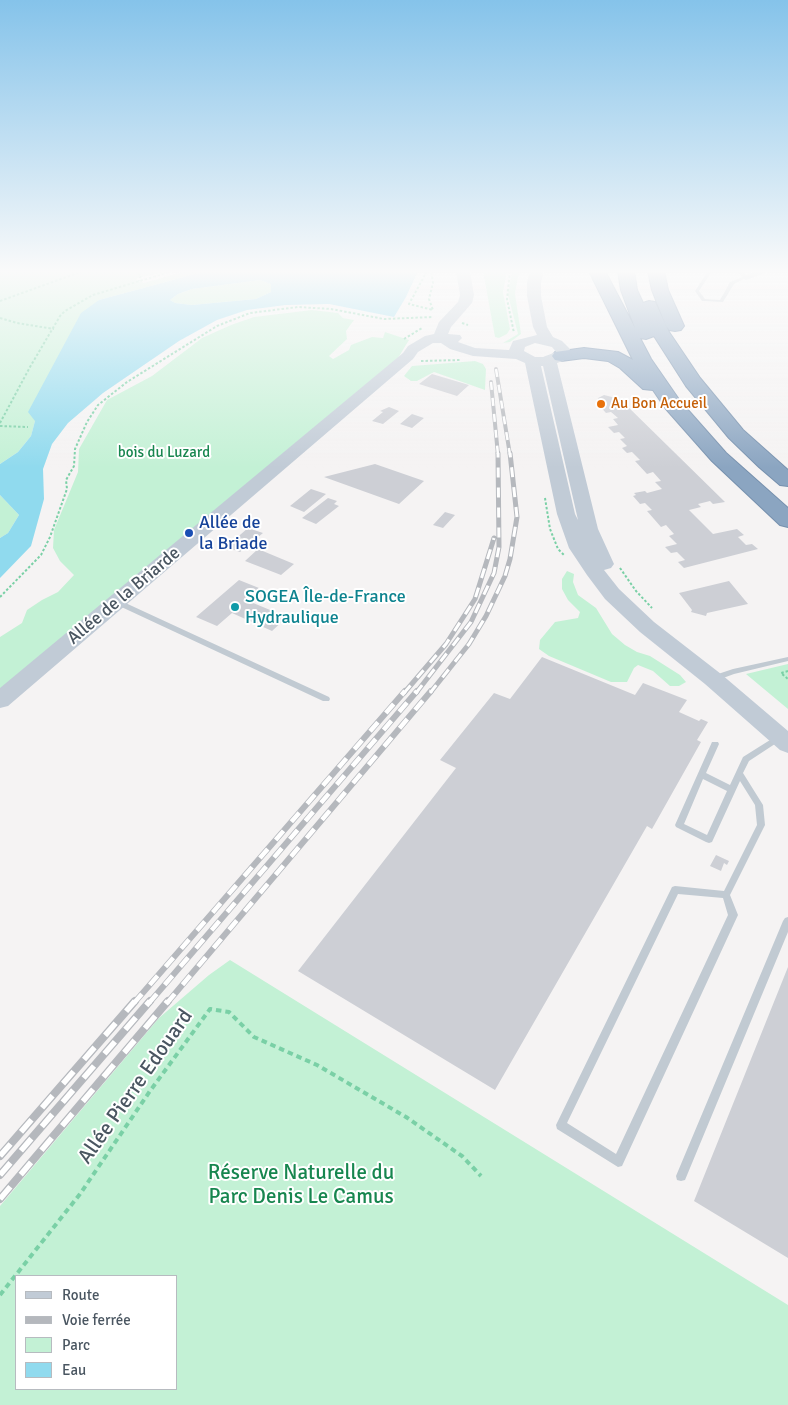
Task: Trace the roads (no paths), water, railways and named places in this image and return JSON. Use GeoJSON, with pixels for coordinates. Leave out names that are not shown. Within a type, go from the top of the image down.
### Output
{"type":"FeatureCollection","features":[{"type":"Feature","properties":{"kind":"highway"},"geometry":{"type":"LineString","coordinates":[[631,337],[642,359],[673,405],[719,457],[788,520]]}},
{"type":"Feature","properties":{"kind":"highway"},"geometry":{"type":"LineString","coordinates":[[648,337],[658,356],[677,383],[726,442],[760,477],[788,501]]}},
{"type":"Feature","properties":{"kind":"highway"},"geometry":{"type":"LineString","coordinates":[[663,337],[692,382],[736,434],[786,479]]}},
{"type":"Feature","properties":{"kind":"highway"},"geometry":{"type":"LineString","coordinates":[[681,337],[693,360],[716,394],[748,433],[778,463],[786,479]]}},
{"type":"Feature","properties":{"kind":"highway"},"geometry":{"type":"LineString","coordinates":[[533,349],[592,353],[620,360],[636,372],[661,398],[673,405]]}},
{"type":"Feature","properties":{"kind":"main road"},"geometry":{"type":"LineString","coordinates":[[448,339],[465,350],[563,349],[547,340],[545,337]]}},
{"type":"Feature","properties":{"kind":"main road"},"geometry":{"type":"LineString","coordinates":[[448,339],[473,345],[533,349],[547,340]]}},
{"type":"Feature","properties":{"kind":"main road","name":"Allée de la Briarde"},"geometry":{"type":"LineString","coordinates":[[408,356],[448,339]]}},
{"type":"Feature","properties":{"kind":"main road","name":"Allée de la Briarde"},"geometry":{"type":"LineString","coordinates":[[0,700],[408,356],[408,354],[423,342],[448,339]]}},
{"type":"Feature","properties":{"kind":"main road","name":"Allée de la Briarde"},"geometry":{"type":"LineString","coordinates":[[426,349],[465,350]]}},
{"type":"Feature","properties":{"kind":"main road"},"geometry":{"type":"LineString","coordinates":[[533,349],[566,514],[579,548],[600,579],[628,611],[713,679],[784,740]]}},
{"type":"Feature","properties":{"kind":"lane"},"geometry":{"type":"LineString","coordinates":[[117,602],[326,699]]}},
{"type":"Feature","properties":{"kind":"lane"},"geometry":{"type":"LineString","coordinates":[[713,679],[733,672],[788,659]]}},
{"type":"Feature","properties":{"kind":"lane"},"geometry":{"type":"LineString","coordinates":[[715,744],[679,825],[709,840],[746,759],[784,740]]}},
{"type":"Feature","properties":{"kind":"lane"},"geometry":{"type":"LineString","coordinates":[[726,894],[674,890],[561,1125],[618,1162],[733,915],[726,894],[761,825],[759,805],[740,773]]}},
{"type":"Feature","properties":{"kind":"lane"},"geometry":{"type":"LineString","coordinates":[[702,775],[732,790]]}},
{"type":"Feature","properties":{"kind":"lane"},"geometry":{"type":"LineString","coordinates":[[681,1176],[788,921]]}},
{"type":"Feature","properties":{"kind":"water"},"geometry":{"type":"Polygon","coordinates":[[[68,337],[187,337],[103,393],[68,423],[52,444],[43,469],[44,499],[31,546],[0,578],[0,538],[8,533],[19,515],[0,495],[0,464],[18,452],[31,436],[35,421],[28,412],[68,337]]]}},
{"type":"Feature","properties":{"kind":"railway"},"geometry":{"type":"LineString","coordinates":[[496,369],[510,455]]}},
{"type":"Feature","properties":{"kind":"railway"},"geometry":{"type":"LineString","coordinates":[[491,382],[498,455]]}},
{"type":"Feature","properties":{"kind":"railway"},"geometry":{"type":"LineString","coordinates":[[416,693],[471,622],[494,573],[499,547],[498,453]]}},
{"type":"Feature","properties":{"kind":"railway"},"geometry":{"type":"LineString","coordinates":[[430,693],[469,644],[486,616],[505,576],[510,559],[517,517],[510,453]]}},
{"type":"Feature","properties":{"kind":"railway"},"geometry":{"type":"LineString","coordinates":[[404,693],[446,644],[475,599],[494,538]]}},
{"type":"Feature","properties":{"kind":"railway"},"geometry":{"type":"LineString","coordinates":[[134,1003],[405,691]]}},
{"type":"Feature","properties":{"kind":"railway"},"geometry":{"type":"LineString","coordinates":[[149,1003],[417,691]]}},
{"type":"Feature","properties":{"kind":"railway"},"geometry":{"type":"LineString","coordinates":[[167,1003],[431,691]]}},
{"type":"Feature","properties":{"kind":"railway"},"geometry":{"type":"LineString","coordinates":[[0,1156],[135,1001]]}},
{"type":"Feature","properties":{"kind":"railway"},"geometry":{"type":"LineString","coordinates":[[0,1175],[150,1001]]}},
{"type":"Feature","properties":{"kind":"railway"},"geometry":{"type":"LineString","coordinates":[[0,1199],[168,1001]]}},
{"type":"Feature","properties":{"kind":"place","name":"Au Bon Accueil"},"geometry":{"type":"Point","coordinates":[601,404]}},
{"type":"Feature","properties":{"kind":"place","name":"Allée de la Briade"},"geometry":{"type":"Point","coordinates":[189,533]}},
{"type":"Feature","properties":{"kind":"place","name":"SOGEA Île-de-France Hydraulique"},"geometry":{"type":"Point","coordinates":[235,607]}},
{"type":"Feature","properties":{"kind":"park label","name":"bois du Luzard"},"geometry":{"type":"Point","coordinates":[164,453]}},
{"type":"Feature","properties":{"kind":"park label","name":"Réserve Naturelle du Parc Denis Le Camus"},"geometry":{"type":"Point","coordinates":[301,1185]}}]}
